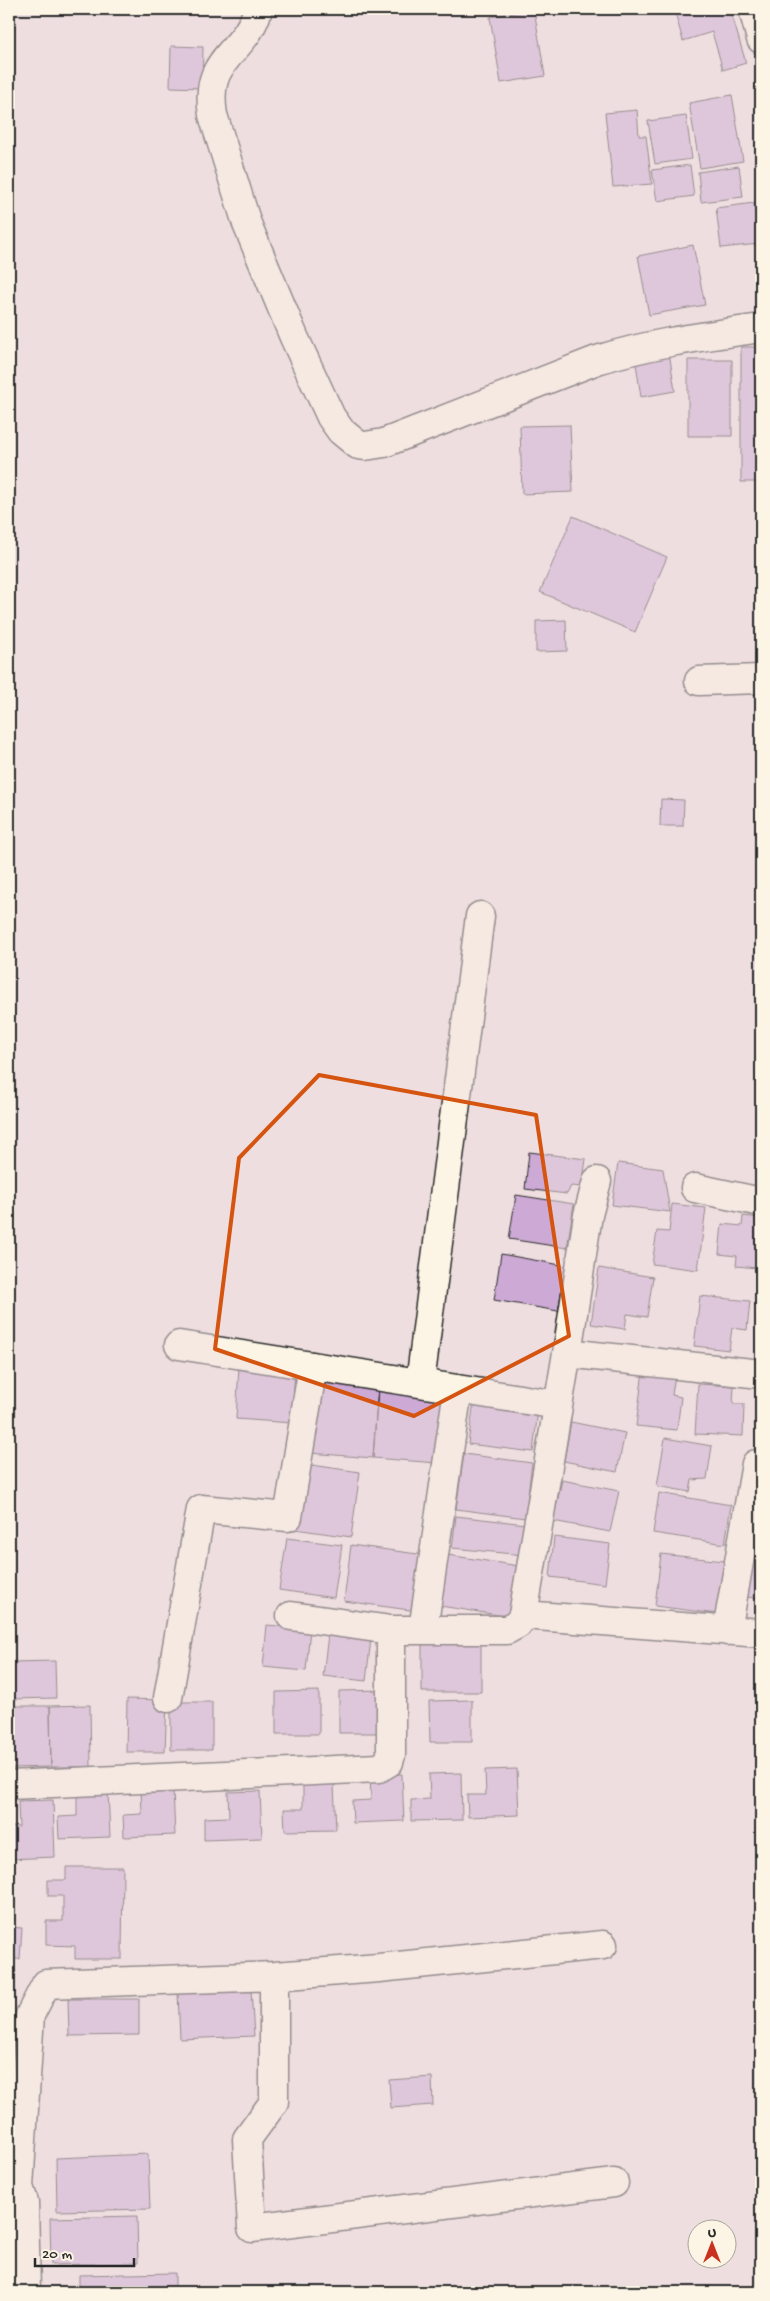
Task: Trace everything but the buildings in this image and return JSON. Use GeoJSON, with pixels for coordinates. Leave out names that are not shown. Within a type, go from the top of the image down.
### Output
{"type":"FeatureCollection","features":[{"type":"Feature","properties":{"kind":"street"},"geometry":{"type":"LineString","coordinates":[[258,9],[250,29],[213,77],[210,101],[213,115],[247,224],[294,337],[331,417],[352,441],[365,446],[384,443],[597,360],[632,349],[666,341],[761,328]]}},
{"type":"Feature","properties":{"kind":"street"},"geometry":{"type":"LineString","coordinates":[[753,9],[761,39]]}},
{"type":"Feature","properties":{"kind":"street"},"geometry":{"type":"LineString","coordinates":[[699,681],[761,679]]}},
{"type":"Feature","properties":{"kind":"street"},"geometry":{"type":"LineString","coordinates":[[420,1383],[480,916]]}},
{"type":"Feature","properties":{"kind":"street"},"geometry":{"type":"LineString","coordinates":[[290,1616],[392,1630],[507,1630],[518,1624],[523,1615],[588,1215],[597,1181]]}},
{"type":"Feature","properties":{"kind":"street"},"geometry":{"type":"LineString","coordinates":[[696,1188],[761,1202]]}},
{"type":"Feature","properties":{"kind":"street"},"geometry":{"type":"LineString","coordinates":[[179,1345],[558,1405]]}},
{"type":"Feature","properties":{"kind":"street"},"geometry":{"type":"LineString","coordinates":[[566,1353],[761,1374]]}},
{"type":"Feature","properties":{"kind":"street"},"geometry":{"type":"LineString","coordinates":[[168,1698],[200,1509],[288,1517],[313,1366]]}},
{"type":"Feature","properties":{"kind":"street"},"geometry":{"type":"LineString","coordinates":[[423,1630],[458,1389]]}},
{"type":"Feature","properties":{"kind":"street"},"geometry":{"type":"LineString","coordinates":[[727,1631],[756,1464]]}},
{"type":"Feature","properties":{"kind":"street"},"geometry":{"type":"LineString","coordinates":[[523,1615],[761,1634]]}},
{"type":"Feature","properties":{"kind":"street"},"geometry":{"type":"LineString","coordinates":[[9,1785],[379,1768],[389,1762],[392,1755],[392,1630]]}},
{"type":"Feature","properties":{"kind":"street"},"geometry":{"type":"LineString","coordinates":[[26,2292],[24,2202],[14,2184],[30,2015],[46,1984],[274,1976],[379,1968],[603,1945]]}},
{"type":"Feature","properties":{"kind":"street"},"geometry":{"type":"LineString","coordinates":[[274,1976],[274,2102],[247,2138],[252,2228],[614,2183]]}},
{"type":"Feature","properties":{"kind":"highlighted area"},"geometry":{"type":"Polygon","coordinates":[[[319,1075],[536,1115],[569,1336],[414,1416],[215,1349],[239,1158],[319,1075]]]}}]}
